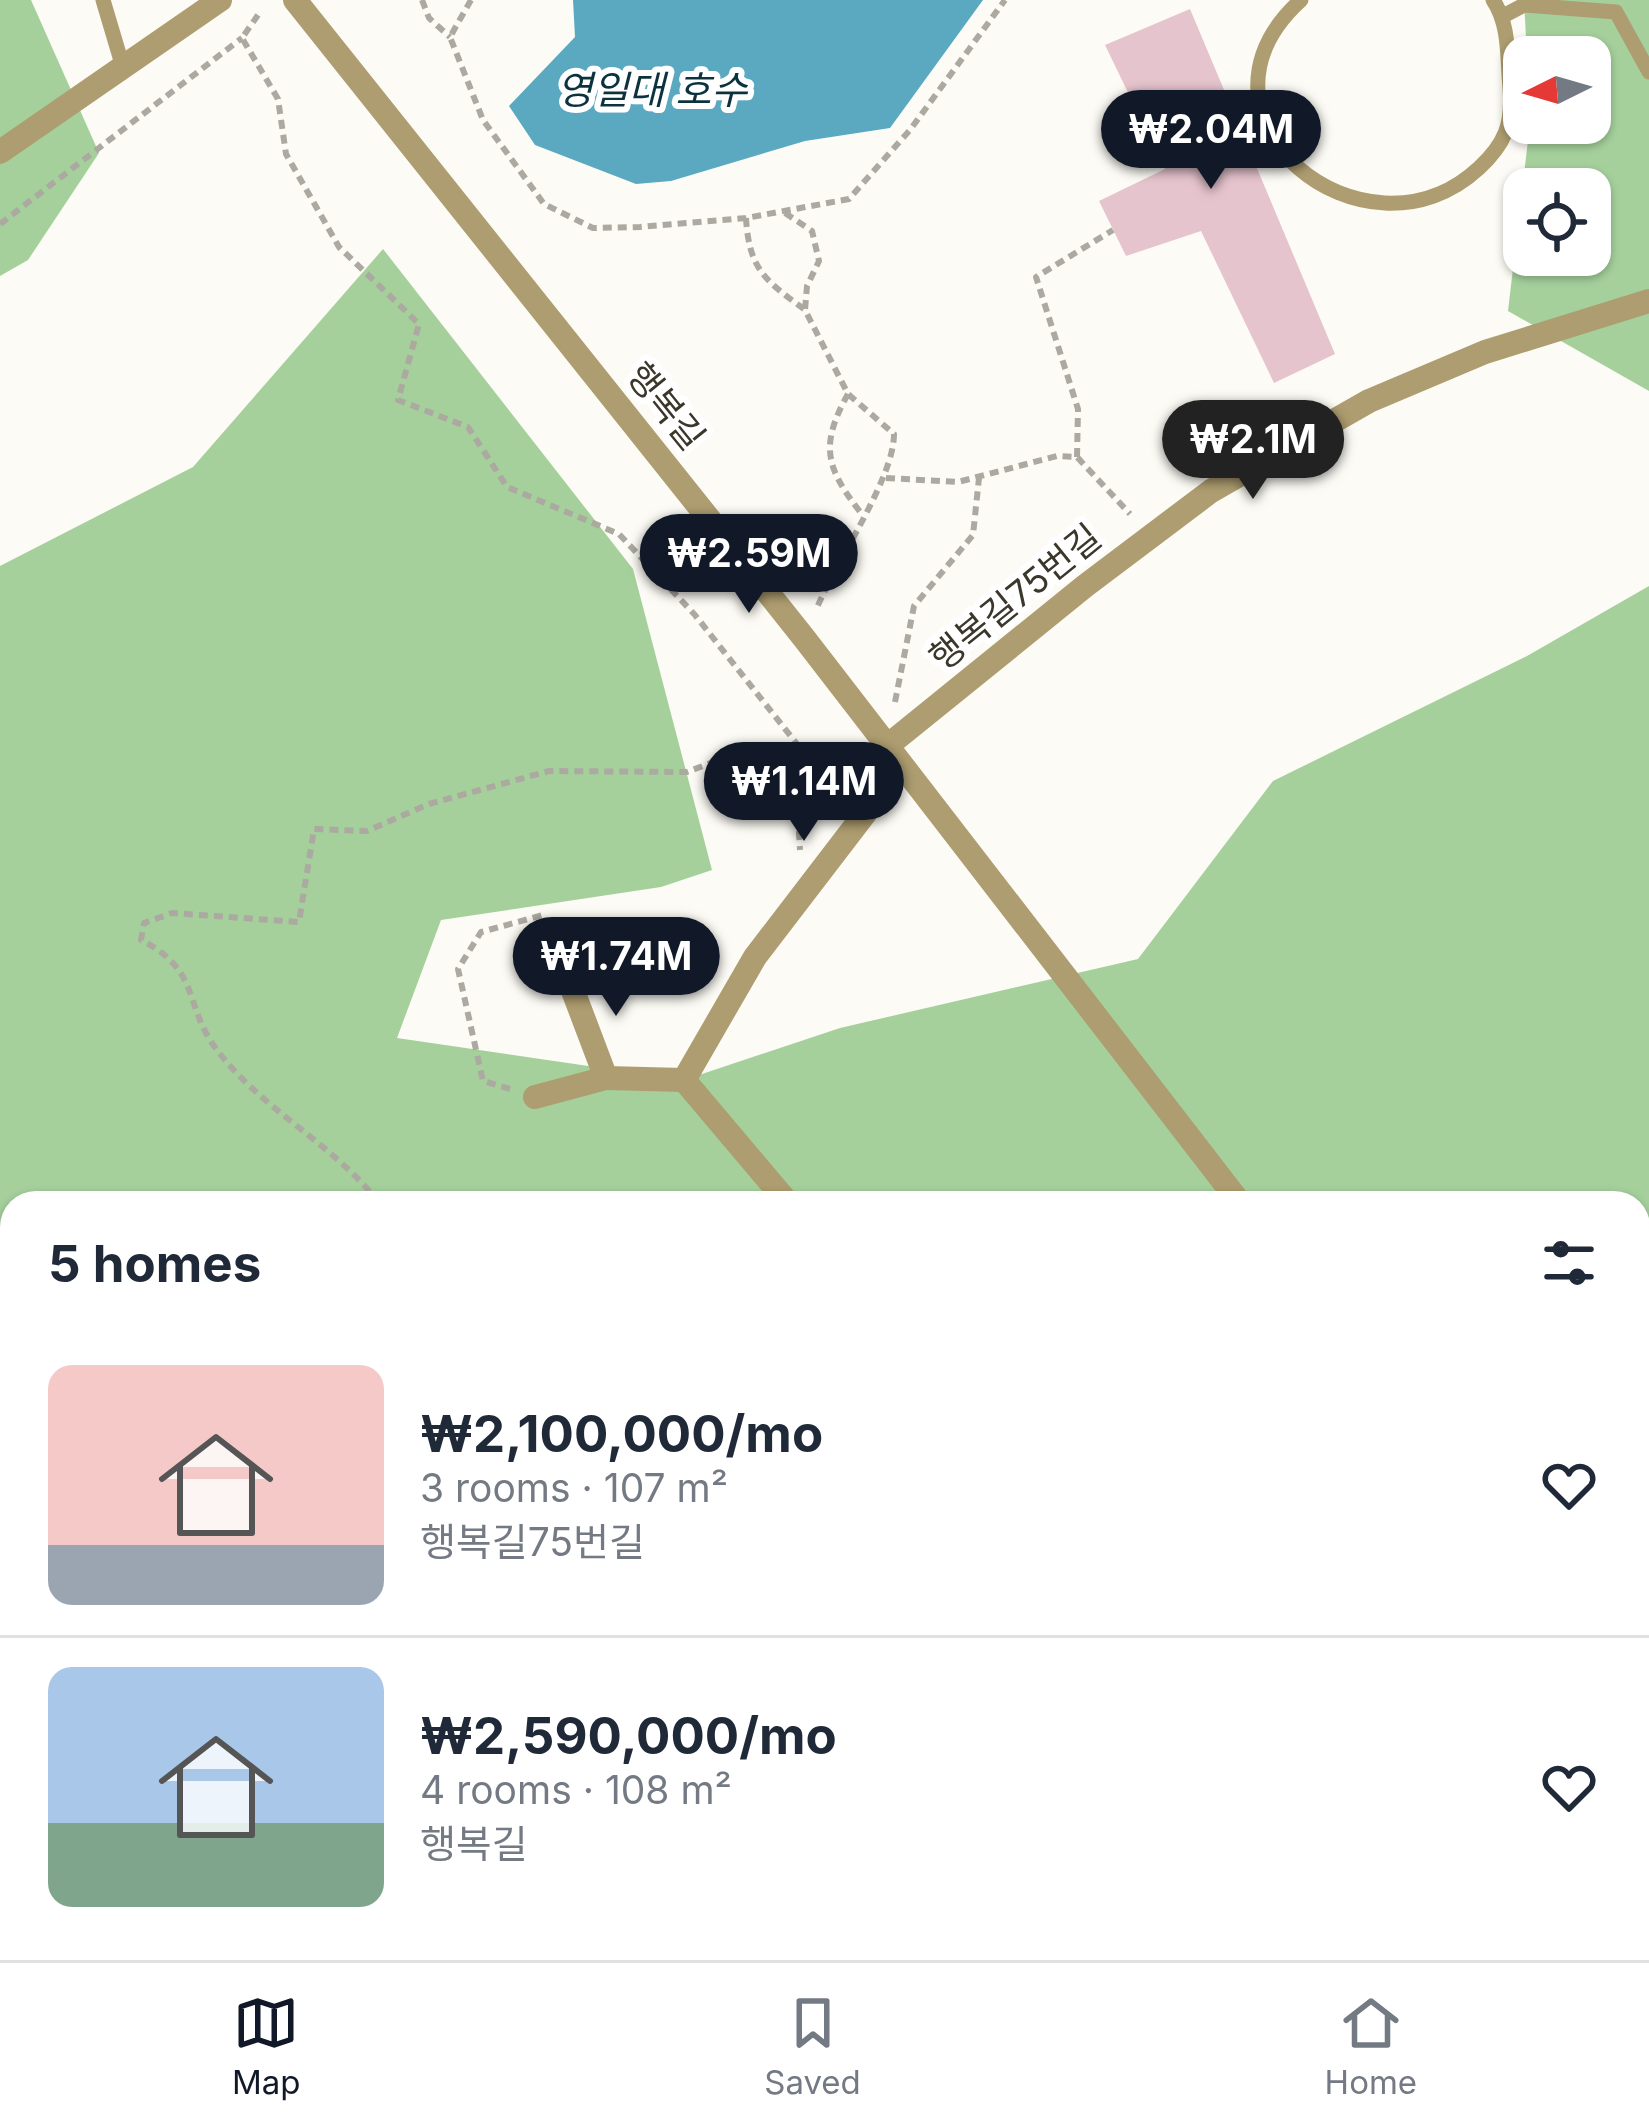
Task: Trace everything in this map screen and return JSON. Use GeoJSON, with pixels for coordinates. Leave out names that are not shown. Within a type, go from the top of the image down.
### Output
{"type":"FeatureCollection","features":[{"type":"Feature","properties":{"kind":"street"},"geometry":{"type":"LineString","coordinates":[[0,152],[220,0]]}},
{"type":"Feature","properties":{"kind":"street","name":"행복길"},"geometry":{"type":"LineString","coordinates":[[295,0],[804,638],[1231,1191]]}},
{"type":"Feature","properties":{"kind":"street","name":"행복길75번길"},"geometry":{"type":"LineString","coordinates":[[886,746],[1211,491],[1370,401],[1485,352],[1649,301]]}},
{"type":"Feature","properties":{"kind":"street"},"geometry":{"type":"LineString","coordinates":[[684,1080],[755,957],[873,803],[886,746]]}},
{"type":"Feature","properties":{"kind":"street"},"geometry":{"type":"LineString","coordinates":[[556,946],[607,1078]]}},
{"type":"Feature","properties":{"kind":"street"},"geometry":{"type":"LineString","coordinates":[[535,1097],[607,1078],[684,1080],[778,1191]]}},
{"type":"Feature","properties":{"kind":"lane"},"geometry":{"type":"LineString","coordinates":[[103,0],[122,64]]}},
{"type":"Feature","properties":{"kind":"lane"},"geometry":{"type":"LineString","coordinates":[[1301,0],[1262,47],[1257,92],[1268,134],[1292,167],[1322,186],[1375,204],[1405,205],[1466,180],[1502,147],[1512,114],[1503,16],[1493,0]]}},
{"type":"Feature","properties":{"kind":"lane"},"geometry":{"type":"LineString","coordinates":[[1503,16],[1524,5],[1616,12],[1649,72]]}},
{"type":"Feature","properties":{"kind":"path"},"geometry":{"type":"LineString","coordinates":[[422,0],[429,18],[450,37],[483,120],[544,204],[592,228],[746,218],[849,199],[910,130],[1005,0]]}},
{"type":"Feature","properties":{"kind":"path"},"geometry":{"type":"LineString","coordinates":[[450,37],[471,0]]}},
{"type":"Feature","properties":{"kind":"path"},"geometry":{"type":"LineString","coordinates":[[0,224],[242,38],[258,15]]}},
{"type":"Feature","properties":{"kind":"path"},"geometry":{"type":"LineString","coordinates":[[242,38],[278,99],[286,154],[339,247],[419,324],[398,400],[468,427],[507,487],[620,534],[694,615],[804,753],[873,803]]}},
{"type":"Feature","properties":{"kind":"path"},"geometry":{"type":"LineString","coordinates":[[782,211],[812,231],[819,261],[807,286],[805,310]]}},
{"type":"Feature","properties":{"kind":"path"},"geometry":{"type":"LineString","coordinates":[[746,218],[748,257],[775,288],[805,310],[848,394],[894,434],[886,478],[862,514],[804,638]]}},
{"type":"Feature","properties":{"kind":"path"},"geometry":{"type":"LineString","coordinates":[[1077,457],[1078,409],[1036,277],[1113,230]]}},
{"type":"Feature","properties":{"kind":"path"},"geometry":{"type":"LineString","coordinates":[[848,394],[830,427],[831,475],[862,514]]}},
{"type":"Feature","properties":{"kind":"path"},"geometry":{"type":"LineString","coordinates":[[886,478],[958,482],[1058,456],[1077,457],[1150,535]]}},
{"type":"Feature","properties":{"kind":"path"},"geometry":{"type":"LineString","coordinates":[[886,746],[914,606],[974,535],[979,478]]}},
{"type":"Feature","properties":{"kind":"path"},"geometry":{"type":"LineString","coordinates":[[370,1191],[356,1173],[295,1126],[215,1048],[172,956],[141,940],[144,922],[172,913],[299,922],[314,829],[367,831],[429,804],[549,771],[687,772],[724,758],[762,770],[797,798],[802,896]]}},
{"type":"Feature","properties":{"kind":"path"},"geometry":{"type":"LineString","coordinates":[[535,1097],[483,1081],[458,969],[481,932],[543,915],[556,946]]}},
{"type":"Feature","properties":{"kind":"green space"},"geometry":{"type":"Polygon","coordinates":[[[0,0],[31,0],[99,153],[28,260],[0,276],[0,0]]]}},
{"type":"Feature","properties":{"kind":"green space"},"geometry":{"type":"Polygon","coordinates":[[[1524,0],[1649,0],[1649,391],[1508,311],[1512,276],[1611,276],[1611,168],[1525,168],[1528,144],[1611,144],[1611,36],[1526,36],[1524,0]]]}},
{"type":"Feature","properties":{"kind":"green space"},"geometry":{"type":"Polygon","coordinates":[[[383,249],[633,569],[712,870],[661,887],[441,920],[397,1038],[684,1080],[840,1028],[1138,959],[1273,781],[1527,656],[1649,586],[1649,1191],[0,1191],[0,566],[193,467],[383,249]]]}},
{"type":"Feature","properties":{"kind":"water","name":"영일대 호수"},"geometry":{"type":"Polygon","coordinates":[[[573,0],[983,0],[890,128],[805,141],[671,181],[636,184],[535,145],[509,106],[575,37],[573,0]]]}},
{"type":"Feature","properties":{"kind":"building"},"geometry":{"type":"Polygon","coordinates":[[[1190,9],[1335,354],[1274,383],[1201,231],[1126,256],[1099,201],[1165,169],[1105,45],[1190,9]]]}}]}
